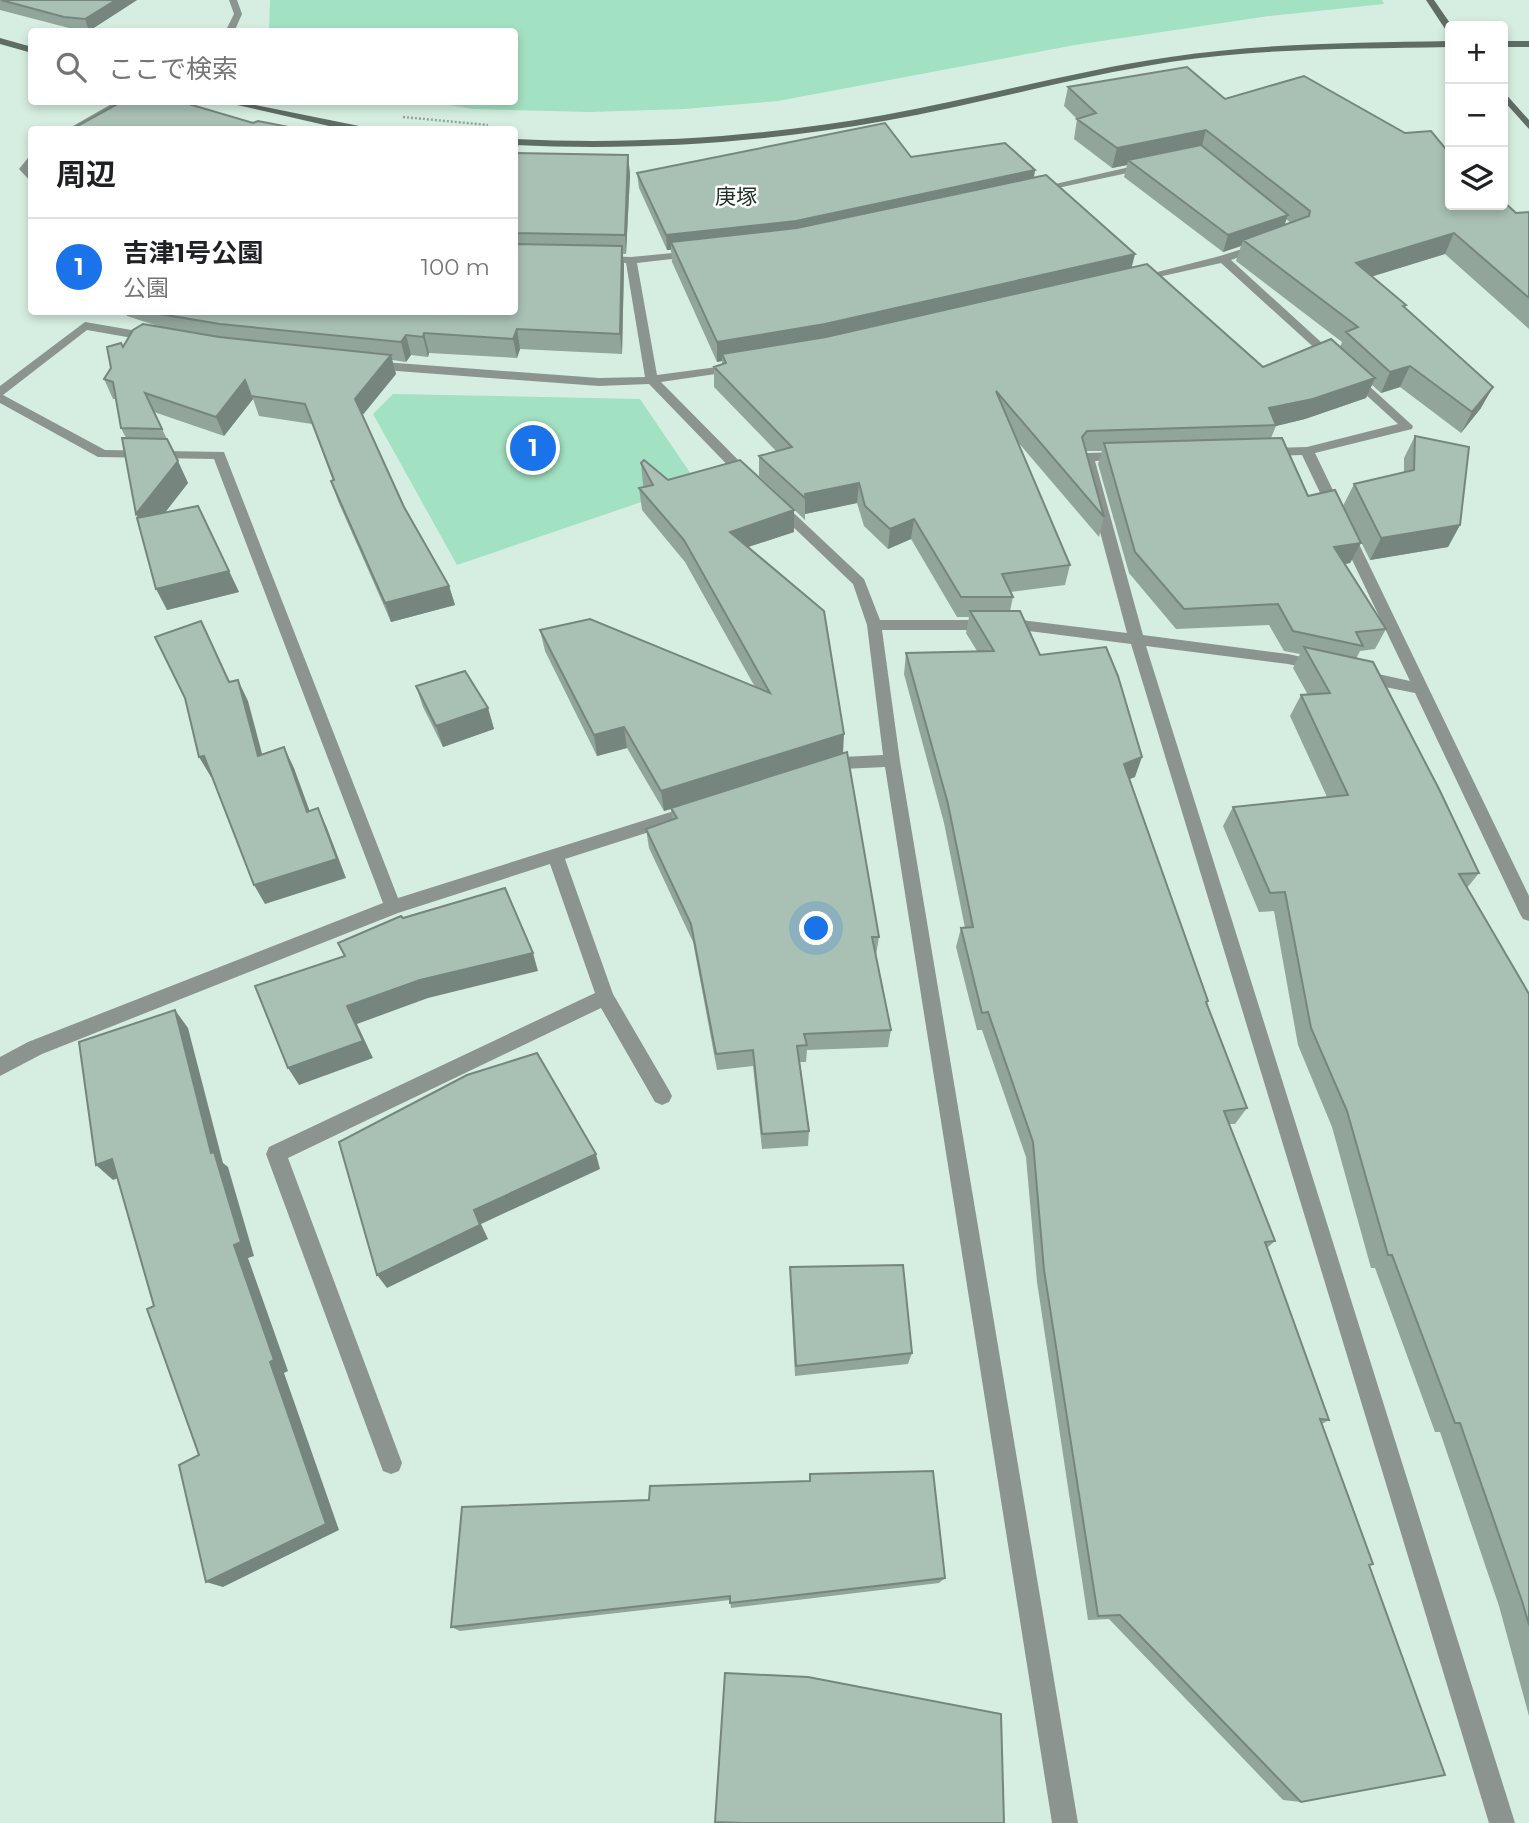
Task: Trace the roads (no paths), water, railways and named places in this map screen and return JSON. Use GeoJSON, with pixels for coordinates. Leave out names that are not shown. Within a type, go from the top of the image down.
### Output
{"type":"FeatureCollection","features":[{"type":"Feature","properties":{"kind":"street"},"geometry":{"type":"LineString","coordinates":[[231,28],[238,14],[233,0]]}},
{"type":"Feature","properties":{"kind":"street"},"geometry":{"type":"LineString","coordinates":[[1430,0],[1445,22]]}},
{"type":"Feature","properties":{"kind":"street"},"geometry":{"type":"LineString","coordinates":[[0,41],[28,49]]}},
{"type":"Feature","properties":{"kind":"street"},"geometry":{"type":"LineString","coordinates":[[518,142],[562,145],[648,144],[767,134],[884,117],[1062,78],[1212,54],[1327,46],[1445,44]]}},
{"type":"Feature","properties":{"kind":"street"},"geometry":{"type":"LineString","coordinates":[[1508,44],[1529,44]]}},
{"type":"Feature","properties":{"kind":"street"},"geometry":{"type":"LineString","coordinates":[[1508,100],[1529,126]]}},
{"type":"Feature","properties":{"kind":"street"},"geometry":{"type":"LineString","coordinates":[[78,126],[116,105]]}},
{"type":"Feature","properties":{"kind":"street"},"geometry":{"type":"LineString","coordinates":[[243,105],[348,126]]}},
{"type":"Feature","properties":{"kind":"street"},"geometry":{"type":"LineString","coordinates":[[1024,193],[1158,164]]}},
{"type":"Feature","properties":{"kind":"street"},"geometry":{"type":"LineString","coordinates":[[1117,284],[1223,260],[1271,243]]}},
{"type":"Feature","properties":{"kind":"street"},"geometry":{"type":"LineString","coordinates":[[592,259],[631,260],[708,252]]}},
{"type":"Feature","properties":{"kind":"street"},"geometry":{"type":"LineString","coordinates":[[631,260],[652,380],[731,461],[859,582],[874,625],[892,761],[1065,1823]]}},
{"type":"Feature","properties":{"kind":"street"},"geometry":{"type":"LineString","coordinates":[[1223,260],[1407,426],[1307,451],[1252,452]]}},
{"type":"Feature","properties":{"kind":"street"},"geometry":{"type":"LineString","coordinates":[[0,392],[85,326],[162,339]]}},
{"type":"Feature","properties":{"kind":"street"},"geometry":{"type":"LineString","coordinates":[[361,364],[599,382],[652,380],[747,365]]}},
{"type":"Feature","properties":{"kind":"street"},"geometry":{"type":"LineString","coordinates":[[0,398],[103,454],[219,455],[393,907]]}},
{"type":"Feature","properties":{"kind":"street"},"geometry":{"type":"LineString","coordinates":[[1307,451],[1529,914]]}},
{"type":"Feature","properties":{"kind":"street"},"geometry":{"type":"LineString","coordinates":[[1142,456],[1087,457],[1137,641],[1502,1823]]}},
{"type":"Feature","properties":{"kind":"street"},"geometry":{"type":"LineString","coordinates":[[874,625],[1021,625],[1289,659],[1422,689]]}},
{"type":"Feature","properties":{"kind":"street"},"geometry":{"type":"LineString","coordinates":[[816,772],[842,763],[892,761]]}},
{"type":"Feature","properties":{"kind":"street"},"geometry":{"type":"LineString","coordinates":[[0,1067],[35,1048],[393,907],[711,805]]}},
{"type":"Feature","properties":{"kind":"street"},"geometry":{"type":"LineString","coordinates":[[555,855],[605,997],[662,1096]]}},
{"type":"Feature","properties":{"kind":"street"},"geometry":{"type":"LineString","coordinates":[[391,1463],[276,1154],[605,997]]}},
{"type":"Feature","properties":{"kind":"place","name":"吉津1号公園"},"geometry":{"type":"Point","coordinates":[533,448]}},
{"type":"Feature","properties":{"kind":"district","name":"庚塚"},"geometry":{"type":"Point","coordinates":[736,196]}}]}
